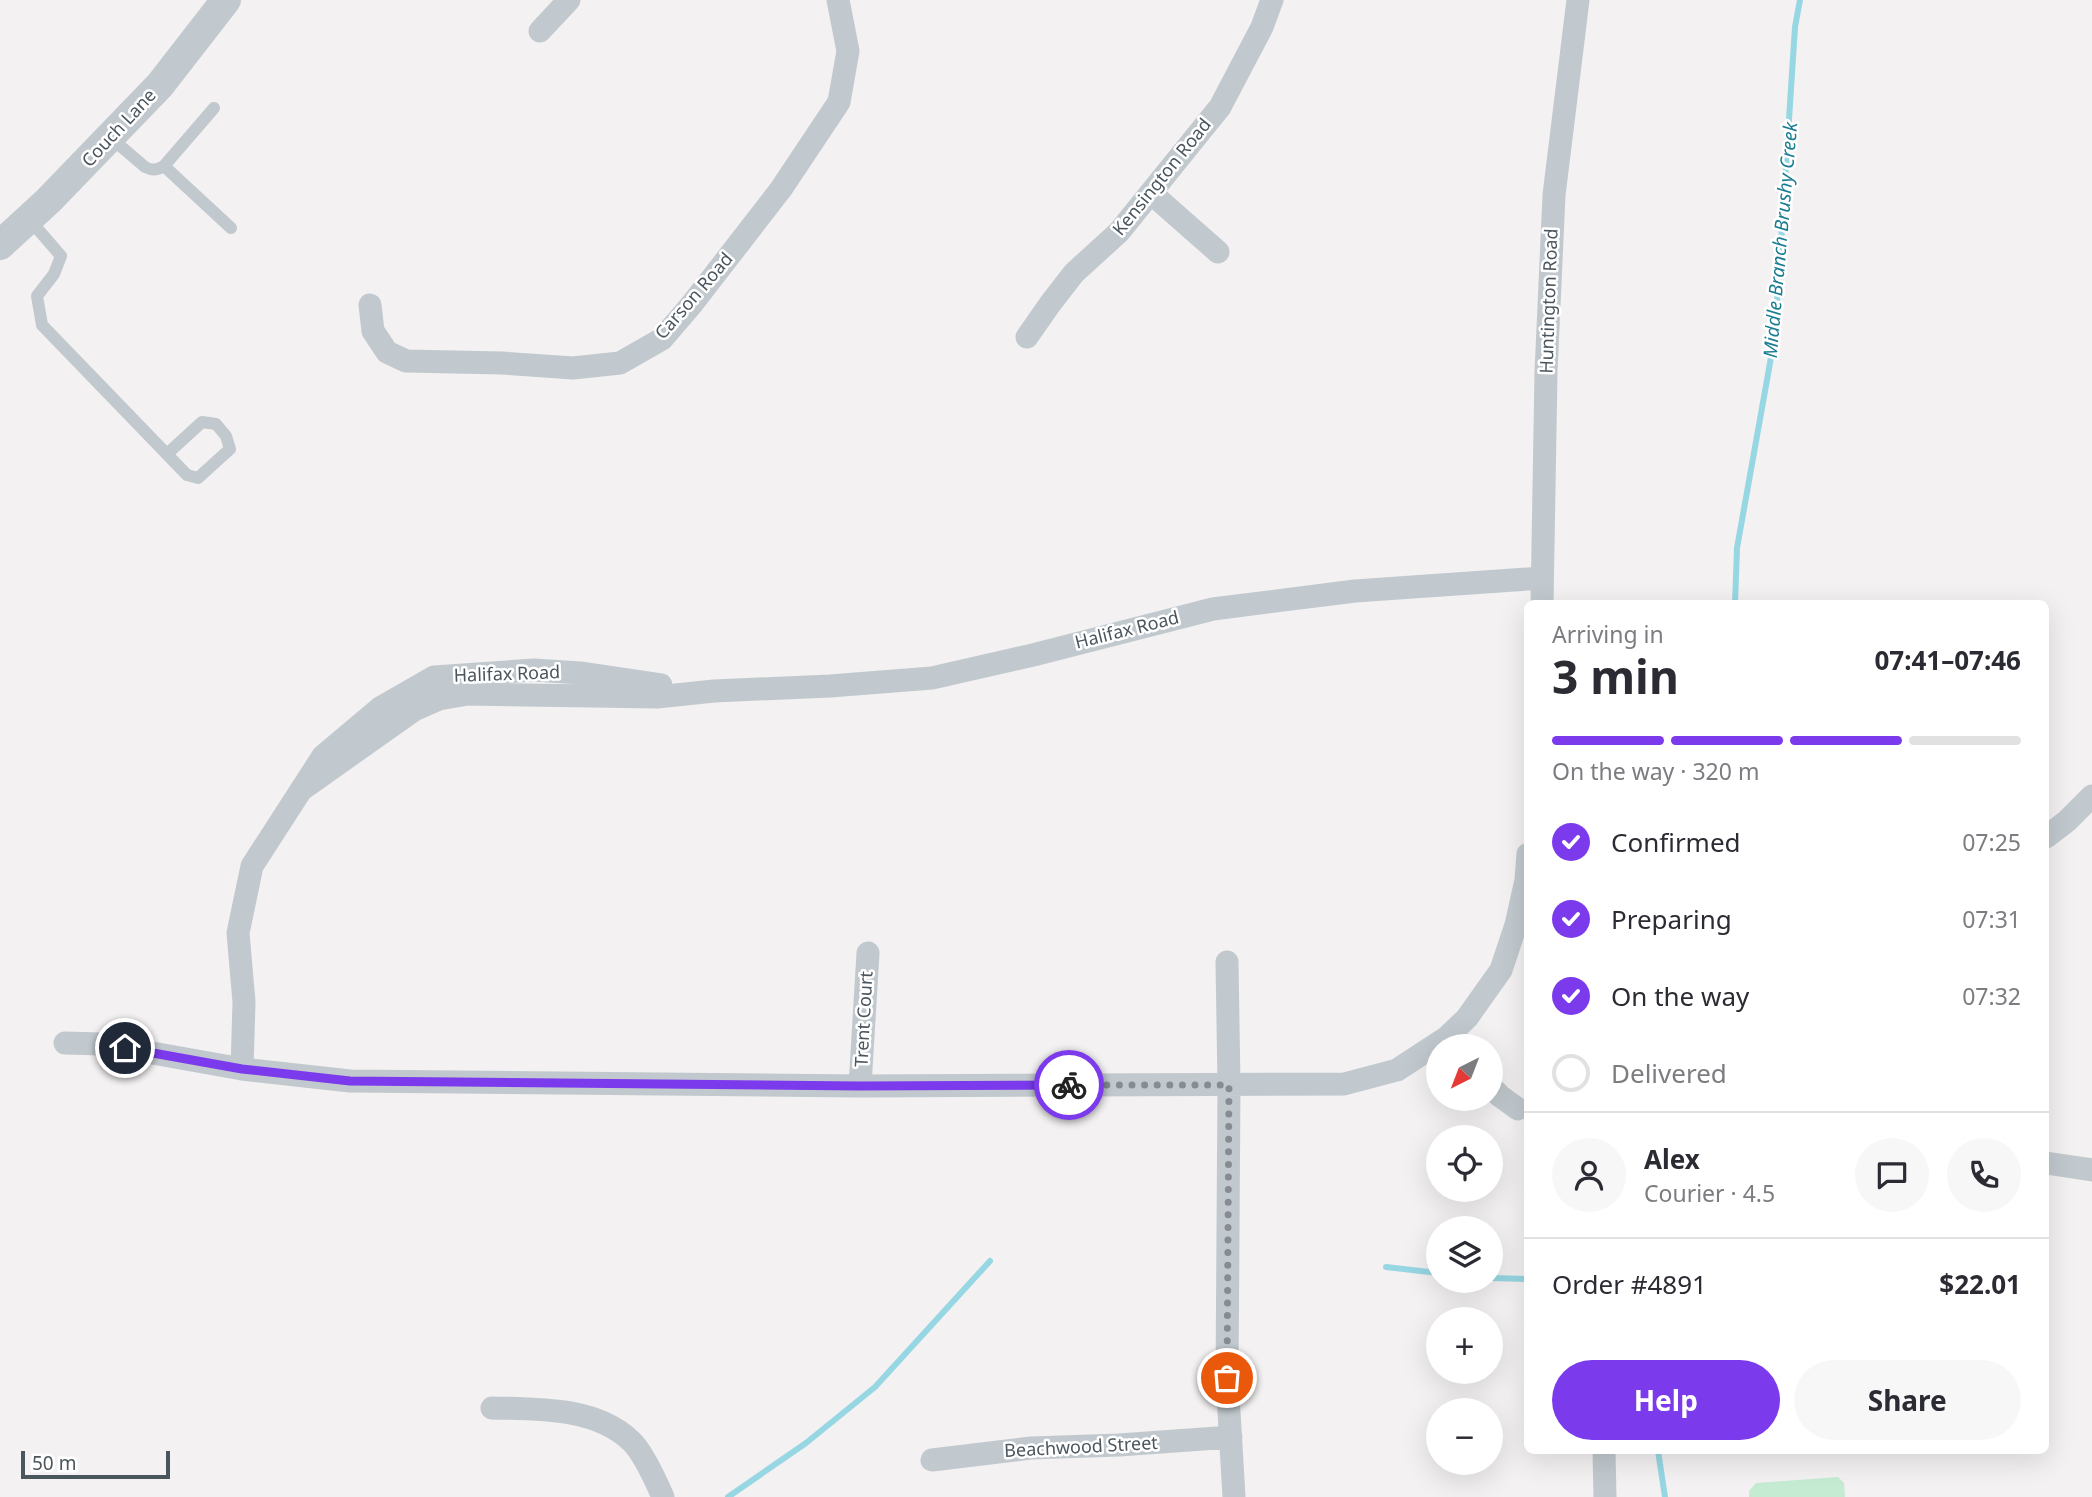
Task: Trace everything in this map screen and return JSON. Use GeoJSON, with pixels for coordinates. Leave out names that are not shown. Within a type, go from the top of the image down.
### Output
{"type":"FeatureCollection","features":[{"type":"Feature","properties":{"kind":"street","name":"Couch Lane"},"geometry":{"type":"LineString","coordinates":[[0,245],[111,138],[160,85],[226,0]]}},
{"type":"Feature","properties":{"kind":"street"},"geometry":{"type":"LineString","coordinates":[[540,32],[569,0]]}},
{"type":"Feature","properties":{"kind":"street","name":"Carson Road"},"geometry":{"type":"LineString","coordinates":[[370,305],[373,331],[387,352],[406,361],[573,368],[620,363],[662,339],[781,189],[839,102],[848,51],[838,0]]}},
{"type":"Feature","properties":{"kind":"street","name":"Kensington Road"},"geometry":{"type":"LineString","coordinates":[[1027,337],[1074,273],[1119,232],[1220,107],[1262,27],[1272,0]]}},
{"type":"Feature","properties":{"kind":"street","name":"Huntington Road"},"geometry":{"type":"LineString","coordinates":[[1542,600],[1546,372],[1554,195],[1578,0]]}},
{"type":"Feature","properties":{"kind":"street"},"geometry":{"type":"LineString","coordinates":[[1151,193],[1218,251]]}},
{"type":"Feature","properties":{"kind":"street","name":"Halifax Road"},"geometry":{"type":"LineString","coordinates":[[242,1069],[244,1002],[238,933],[252,866],[323,756],[380,708],[434,677],[534,670],[580,673],[714,691],[932,678],[1213,609],[1355,591],[1542,578]]}},
{"type":"Feature","properties":{"kind":"street"},"geometry":{"type":"LineString","coordinates":[[2049,836],[2092,795]]}},
{"type":"Feature","properties":{"kind":"street"},"geometry":{"type":"LineString","coordinates":[[1456,1034],[1501,970],[1516,925],[1524,885]]}},
{"type":"Feature","properties":{"kind":"street","name":"Trent Court"},"geometry":{"type":"LineString","coordinates":[[860,1086],[868,953]]}},
{"type":"Feature","properties":{"kind":"street"},"geometry":{"type":"LineString","coordinates":[[1227,962],[1227,1324],[1234,1497]]}},
{"type":"Feature","properties":{"kind":"street"},"geometry":{"type":"LineString","coordinates":[[65,1043],[102,1044],[242,1069],[350,1081],[860,1086],[1344,1084],[1397,1070],[1426,1055]]}},
{"type":"Feature","properties":{"kind":"street"},"geometry":{"type":"LineString","coordinates":[[1503,1098],[1518,1109]]}},
{"type":"Feature","properties":{"kind":"street"},"geometry":{"type":"LineString","coordinates":[[2049,1163],[2092,1170]]}},
{"type":"Feature","properties":{"kind":"street"},"geometry":{"type":"LineString","coordinates":[[492,1408],[541,1409],[580,1415],[608,1425],[632,1441],[656,1479],[663,1497]]}},
{"type":"Feature","properties":{"kind":"street","name":"Beachwood Street"},"geometry":{"type":"LineString","coordinates":[[932,1460],[1031,1448],[1119,1446],[1231,1437]]}},
{"type":"Feature","properties":{"kind":"street"},"geometry":{"type":"LineString","coordinates":[[1604,1454],[1605,1497]]}},
{"type":"Feature","properties":{"kind":"lane"},"geometry":{"type":"LineString","coordinates":[[111,138],[145,167],[157,170],[164,166],[214,108]]}},
{"type":"Feature","properties":{"kind":"lane"},"geometry":{"type":"LineString","coordinates":[[164,166],[231,228]]}},
{"type":"Feature","properties":{"kind":"lane"},"geometry":{"type":"LineString","coordinates":[[29,219],[61,256],[54,274],[37,296],[42,325],[187,475],[198,478],[230,449],[226,436],[216,424],[202,422],[167,454]]}},
{"type":"Feature","properties":{"kind":"green space"},"geometry":{"type":"Polygon","coordinates":[[[1838,1477],[1844,1483],[1845,1497],[1749,1497],[1749,1491],[1756,1483],[1838,1477]]]}},
{"type":"Feature","properties":{"kind":"waterway","name":"Middle Branch Brushy Creek"},"geometry":{"type":"LineString","coordinates":[[1735,600],[1737,548],[1775,335],[1795,27],[1800,0]]}},
{"type":"Feature","properties":{"kind":"waterway"},"geometry":{"type":"LineString","coordinates":[[728,1497],[806,1443],[875,1387],[990,1261]]}},
{"type":"Feature","properties":{"kind":"waterway"},"geometry":{"type":"LineString","coordinates":[[1386,1267],[1426,1272]]}},
{"type":"Feature","properties":{"kind":"waterway"},"geometry":{"type":"LineString","coordinates":[[1503,1278],[1524,1279]]}},
{"type":"Feature","properties":{"kind":"waterway","name":"Middle Branch Brushy Creek"},"geometry":{"type":"LineString","coordinates":[[1658,1454],[1665,1497]]}},
{"type":"Feature","properties":{"kind":"way so far"},"geometry":{"type":"LineString","coordinates":[[1069,1085],[1229,1085],[1227,1378]]}},
{"type":"Feature","properties":{"kind":"route"},"geometry":{"type":"LineString","coordinates":[[125,1048],[242,1069],[350,1081],[860,1086],[1069,1085]]}}]}
